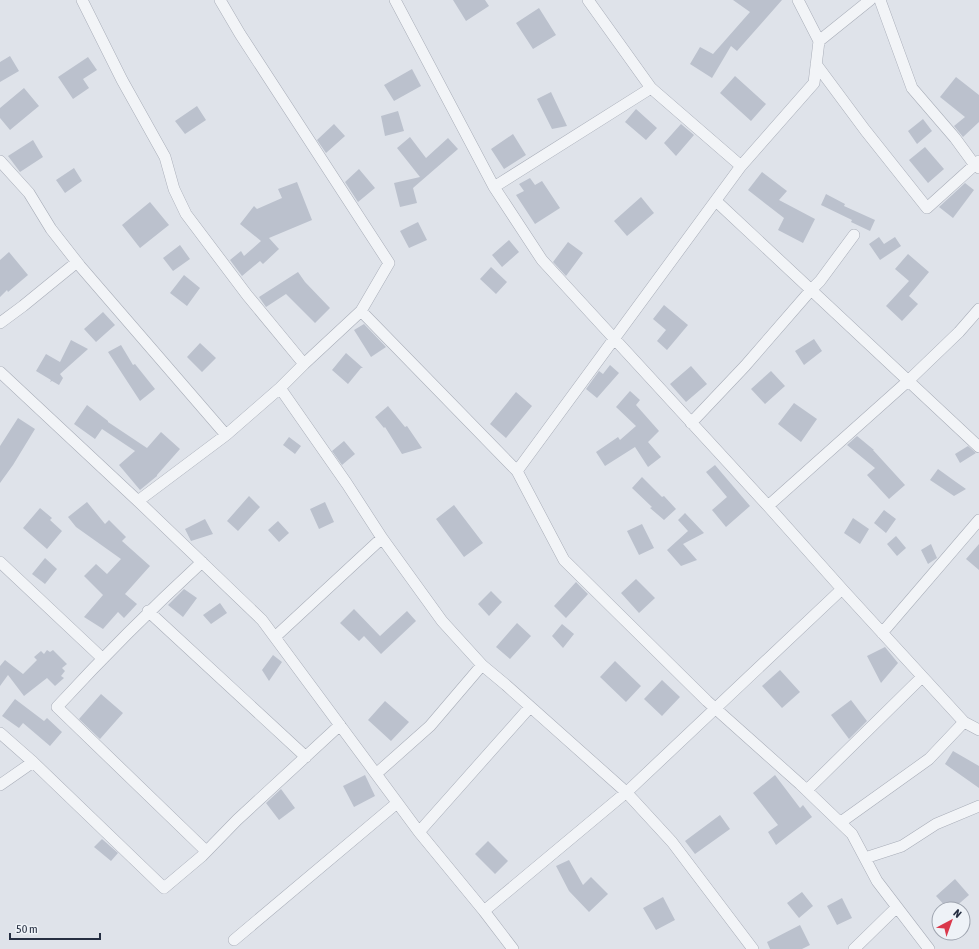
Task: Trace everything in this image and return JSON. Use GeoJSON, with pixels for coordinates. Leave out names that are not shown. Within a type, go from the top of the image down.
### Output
{"type":"FeatureCollection","features":[{"type":"Feature","properties":{"kind":"street"},"geometry":{"type":"LineString","coordinates":[[82,0],[122,80],[165,157],[174,189],[186,214],[247,295],[304,364]]}},
{"type":"Feature","properties":{"kind":"street"},"geometry":{"type":"LineString","coordinates":[[138,501],[226,435],[280,388],[361,311],[389,263],[240,34],[220,0]]}},
{"type":"Feature","properties":{"kind":"street"},"geometry":{"type":"LineString","coordinates":[[395,0],[494,187],[542,260],[768,506],[922,677],[964,722],[979,730]]}},
{"type":"Feature","properties":{"kind":"street"},"geometry":{"type":"LineString","coordinates":[[588,0],[651,88],[741,166]]}},
{"type":"Feature","properties":{"kind":"street"},"geometry":{"type":"LineString","coordinates":[[517,471],[741,166],[814,83],[819,41],[798,0]]}},
{"type":"Feature","properties":{"kind":"street"},"geometry":{"type":"LineString","coordinates":[[819,41],[870,0]]}},
{"type":"Feature","properties":{"kind":"street"},"geometry":{"type":"LineString","coordinates":[[816,64],[865,130],[927,208],[977,164],[912,88],[880,0]]}},
{"type":"Feature","properties":{"kind":"street"},"geometry":{"type":"LineString","coordinates":[[494,187],[651,88]]}},
{"type":"Feature","properties":{"kind":"street"},"geometry":{"type":"LineString","coordinates":[[0,161],[29,193],[51,229],[77,262],[226,435]]}},
{"type":"Feature","properties":{"kind":"street"},"geometry":{"type":"LineString","coordinates":[[716,201],[979,447]]}},
{"type":"Feature","properties":{"kind":"street"},"geometry":{"type":"LineString","coordinates":[[691,423],[745,366],[820,281],[854,235]]}},
{"type":"Feature","properties":{"kind":"street"},"geometry":{"type":"LineString","coordinates":[[0,323],[77,262]]}},
{"type":"Feature","properties":{"kind":"street"},"geometry":{"type":"LineString","coordinates":[[768,506],[908,381],[959,332],[979,308]]}},
{"type":"Feature","properties":{"kind":"street"},"geometry":{"type":"LineString","coordinates":[[361,311],[517,471],[564,560],[716,708],[807,790],[852,834],[877,881],[930,949]]}},
{"type":"Feature","properties":{"kind":"street"},"geometry":{"type":"LineString","coordinates":[[0,372],[262,620],[419,832],[514,949]]}},
{"type":"Feature","properties":{"kind":"street"},"geometry":{"type":"LineString","coordinates":[[280,388],[347,484],[382,538],[442,621],[482,664],[626,792],[672,842],[753,949]]}},
{"type":"Feature","properties":{"kind":"street"},"geometry":{"type":"LineString","coordinates":[[882,633],[979,520]]}},
{"type":"Feature","properties":{"kind":"street"},"geometry":{"type":"LineString","coordinates":[[275,637],[382,538]]}},
{"type":"Feature","properties":{"kind":"street"},"geometry":{"type":"LineString","coordinates":[[0,562],[102,658]]}},
{"type":"Feature","properties":{"kind":"street"},"geometry":{"type":"LineString","coordinates":[[202,562],[148,612],[102,658],[57,707],[206,851]]}},
{"type":"Feature","properties":{"kind":"street"},"geometry":{"type":"LineString","coordinates":[[484,911],[626,792],[842,589]]}},
{"type":"Feature","properties":{"kind":"street"},"geometry":{"type":"LineString","coordinates":[[148,612],[306,757]]}},
{"type":"Feature","properties":{"kind":"street"},"geometry":{"type":"LineString","coordinates":[[376,774],[430,726],[482,664]]}},
{"type":"Feature","properties":{"kind":"street"},"geometry":{"type":"LineString","coordinates":[[807,790],[922,677]]}},
{"type":"Feature","properties":{"kind":"street"},"geometry":{"type":"LineString","coordinates":[[419,832],[530,706]]}},
{"type":"Feature","properties":{"kind":"street"},"geometry":{"type":"LineString","coordinates":[[841,822],[929,759],[964,722]]}},
{"type":"Feature","properties":{"kind":"street"},"geometry":{"type":"LineString","coordinates":[[0,733],[33,762],[164,888],[206,851],[237,820],[340,725]]}},
{"type":"Feature","properties":{"kind":"street"},"geometry":{"type":"LineString","coordinates":[[0,785],[33,762]]}},
{"type":"Feature","properties":{"kind":"street"},"geometry":{"type":"LineString","coordinates":[[234,940],[397,803]]}},
{"type":"Feature","properties":{"kind":"street"},"geometry":{"type":"LineString","coordinates":[[865,858],[902,846],[936,824],[979,806]]}},
{"type":"Feature","properties":{"kind":"street"},"geometry":{"type":"LineString","coordinates":[[854,949],[897,907]]}},
{"type":"Feature","properties":{"kind":"building"},"geometry":{"type":"Polygon","coordinates":[[[453,0],[485,0],[489,6],[466,21],[453,0]]]}},
{"type":"Feature","properties":{"kind":"building"},"geometry":{"type":"Polygon","coordinates":[[[733,0],[782,0],[737,51],[731,46],[712,78],[690,64],[700,47],[713,54],[750,12],[733,0]]]}},
{"type":"Feature","properties":{"kind":"building"},"geometry":{"type":"Polygon","coordinates":[[[539,8],[556,35],[533,49],[516,23],[539,8]]]}},
{"type":"Feature","properties":{"kind":"building"},"geometry":{"type":"Polygon","coordinates":[[[10,56],[19,71],[0,82],[0,62],[10,56]]]}},
{"type":"Feature","properties":{"kind":"building"},"geometry":{"type":"Polygon","coordinates":[[[88,57],[97,70],[83,79],[89,88],[73,99],[58,77],[88,57]]]}},
{"type":"Feature","properties":{"kind":"building"},"geometry":{"type":"Polygon","coordinates":[[[412,69],[421,86],[394,101],[384,85],[412,69]]]}},
{"type":"Feature","properties":{"kind":"building"},"geometry":{"type":"Polygon","coordinates":[[[735,76],[766,104],[751,121],[720,93],[735,76]]]}},
{"type":"Feature","properties":{"kind":"building"},"geometry":{"type":"Polygon","coordinates":[[[956,77],[979,95],[979,122],[963,137],[954,126],[965,117],[940,97],[956,77]]]}},
{"type":"Feature","properties":{"kind":"building"},"geometry":{"type":"Polygon","coordinates":[[[24,88],[39,106],[10,130],[0,118],[0,108],[24,88]]]}},
{"type":"Feature","properties":{"kind":"building"},"geometry":{"type":"Polygon","coordinates":[[[551,92],[567,126],[552,129],[537,99],[551,92]]]}},
{"type":"Feature","properties":{"kind":"building"},"geometry":{"type":"Polygon","coordinates":[[[197,106],[206,120],[185,134],[175,121],[197,106]]]}},
{"type":"Feature","properties":{"kind":"building"},"geometry":{"type":"Polygon","coordinates":[[[636,109],[657,128],[646,140],[625,122],[636,109]]]}},
{"type":"Feature","properties":{"kind":"building"},"geometry":{"type":"Polygon","coordinates":[[[398,111],[404,131],[385,136],[381,116],[398,111]]]}},
{"type":"Feature","properties":{"kind":"building"},"geometry":{"type":"Polygon","coordinates":[[[923,119],[932,131],[917,144],[908,131],[923,119]]]}},
{"type":"Feature","properties":{"kind":"building"},"geometry":{"type":"Polygon","coordinates":[[[334,124],[345,136],[326,153],[317,140],[334,124]]]}},
{"type":"Feature","properties":{"kind":"building"},"geometry":{"type":"Polygon","coordinates":[[[681,124],[694,135],[676,156],[664,143],[681,124]]]}},
{"type":"Feature","properties":{"kind":"building"},"geometry":{"type":"Polygon","coordinates":[[[513,134],[526,155],[504,169],[491,149],[513,134]]]}},
{"type":"Feature","properties":{"kind":"building"},"geometry":{"type":"Polygon","coordinates":[[[410,137],[426,158],[448,138],[458,149],[413,188],[417,203],[400,207],[394,183],[420,177],[397,148],[410,137]]]}},
{"type":"Feature","properties":{"kind":"building"},"geometry":{"type":"Polygon","coordinates":[[[33,140],[43,157],[20,172],[8,156],[33,140]]]}},
{"type":"Feature","properties":{"kind":"building"},"geometry":{"type":"Polygon","coordinates":[[[925,147],[944,169],[928,183],[909,160],[925,147]]]}},
{"type":"Feature","properties":{"kind":"building"},"geometry":{"type":"Polygon","coordinates":[[[74,168],[82,181],[65,193],[56,180],[74,168]]]}},
{"type":"Feature","properties":{"kind":"building"},"geometry":{"type":"Polygon","coordinates":[[[359,169],[375,188],[358,202],[345,182],[359,169]]]}},
{"type":"Feature","properties":{"kind":"building"},"geometry":{"type":"Polygon","coordinates":[[[762,172],[787,191],[779,200],[815,219],[803,243],[778,230],[784,218],[748,190],[762,172]]]}},
{"type":"Feature","properties":{"kind":"building"},"geometry":{"type":"Polygon","coordinates":[[[530,178],[535,185],[542,181],[560,208],[535,224],[516,195],[524,191],[519,184],[530,178]]]}},
{"type":"Feature","properties":{"kind":"building"},"geometry":{"type":"Polygon","coordinates":[[[297,182],[312,220],[269,238],[279,249],[263,264],[260,261],[242,276],[230,260],[241,251],[244,256],[261,241],[240,224],[254,206],[257,209],[282,198],[278,189],[297,182]]]}},
{"type":"Feature","properties":{"kind":"building"},"geometry":{"type":"Polygon","coordinates":[[[965,183],[974,190],[953,218],[939,207],[965,183]]]}},
{"type":"Feature","properties":{"kind":"building"},"geometry":{"type":"Polygon","coordinates":[[[826,194],[845,204],[844,206],[875,220],[870,231],[851,222],[852,220],[821,205],[826,194]]]}},
{"type":"Feature","properties":{"kind":"building"},"geometry":{"type":"Polygon","coordinates":[[[641,197],[654,213],[627,236],[614,221],[641,197]]]}},
{"type":"Feature","properties":{"kind":"building"},"geometry":{"type":"Polygon","coordinates":[[[150,202],[169,225],[140,248],[122,225],[150,202]]]}},
{"type":"Feature","properties":{"kind":"building"},"geometry":{"type":"Polygon","coordinates":[[[418,222],[427,240],[409,248],[400,231],[418,222]]]}},
{"type":"Feature","properties":{"kind":"building"},"geometry":{"type":"Polygon","coordinates":[[[879,237],[884,244],[895,237],[901,246],[880,260],[869,244],[879,237]]]}},
{"type":"Feature","properties":{"kind":"building"},"geometry":{"type":"Polygon","coordinates":[[[509,240],[519,252],[502,267],[492,255],[509,240]]]}},
{"type":"Feature","properties":{"kind":"building"},"geometry":{"type":"Polygon","coordinates":[[[568,242],[583,253],[566,276],[553,262],[568,242]]]}},
{"type":"Feature","properties":{"kind":"building"},"geometry":{"type":"Polygon","coordinates":[[[180,245],[190,259],[173,271],[163,258],[180,245]]]}},
{"type":"Feature","properties":{"kind":"building"},"geometry":{"type":"Polygon","coordinates":[[[9,252],[28,275],[0,297],[0,260],[9,252]]]}},
{"type":"Feature","properties":{"kind":"building"},"geometry":{"type":"Polygon","coordinates":[[[908,254],[929,272],[909,296],[918,304],[902,321],[886,306],[909,281],[895,269],[908,254]]]}},
{"type":"Feature","properties":{"kind":"building"},"geometry":{"type":"Polygon","coordinates":[[[491,267],[507,282],[496,294],[480,279],[491,267]]]}},
{"type":"Feature","properties":{"kind":"building"},"geometry":{"type":"Polygon","coordinates":[[[298,272],[305,282],[330,308],[315,323],[286,294],[266,307],[259,297],[298,272]]]}},
{"type":"Feature","properties":{"kind":"building"},"geometry":{"type":"Polygon","coordinates":[[[184,275],[200,288],[187,306],[170,293],[184,275]]]}},
{"type":"Feature","properties":{"kind":"building"},"geometry":{"type":"Polygon","coordinates":[[[664,305],[688,325],[667,350],[657,341],[666,330],[653,319],[664,305]]]}},
{"type":"Feature","properties":{"kind":"building"},"geometry":{"type":"Polygon","coordinates":[[[103,312],[115,325],[96,342],[84,329],[103,312]]]}},
{"type":"Feature","properties":{"kind":"building"},"geometry":{"type":"Polygon","coordinates":[[[364,324],[386,347],[371,357],[354,330],[364,324]]]}},
{"type":"Feature","properties":{"kind":"building"},"geometry":{"type":"Polygon","coordinates":[[[814,339],[822,351],[804,365],[795,351],[814,339]]]}},
{"type":"Feature","properties":{"kind":"building"},"geometry":{"type":"Polygon","coordinates":[[[71,340],[88,349],[60,374],[63,378],[59,385],[52,381],[50,382],[51,380],[36,371],[46,354],[60,362],[71,340]]]}},
{"type":"Feature","properties":{"kind":"building"},"geometry":{"type":"Polygon","coordinates":[[[200,343],[216,358],[202,372],[187,357],[200,343]]]}},
{"type":"Feature","properties":{"kind":"building"},"geometry":{"type":"Polygon","coordinates":[[[121,345],[133,365],[135,364],[155,389],[140,401],[108,352],[121,345]]]}},
{"type":"Feature","properties":{"kind":"building"},"geometry":{"type":"Polygon","coordinates":[[[346,353],[363,368],[361,368],[348,384],[332,370],[346,353]]]}},
{"type":"Feature","properties":{"kind":"building"},"geometry":{"type":"Polygon","coordinates":[[[610,365],[619,373],[597,398],[586,389],[599,371],[603,374],[610,365]]]}},
{"type":"Feature","properties":{"kind":"building"},"geometry":{"type":"Polygon","coordinates":[[[691,366],[707,384],[686,402],[670,384],[691,366]]]}},
{"type":"Feature","properties":{"kind":"building"},"geometry":{"type":"Polygon","coordinates":[[[771,371],[785,386],[765,404],[751,389],[771,371]]]}},
{"type":"Feature","properties":{"kind":"building"},"geometry":{"type":"Polygon","coordinates":[[[630,391],[640,400],[636,405],[659,431],[648,442],[661,457],[648,467],[635,447],[605,466],[596,452],[618,437],[620,440],[636,426],[616,407],[630,391]]]}},
{"type":"Feature","properties":{"kind":"building"},"geometry":{"type":"Polygon","coordinates":[[[516,392],[532,406],[506,438],[490,424],[516,392]]]}},
{"type":"Feature","properties":{"kind":"building"},"geometry":{"type":"Polygon","coordinates":[[[794,403],[817,419],[801,442],[778,424],[794,403]]]}},
{"type":"Feature","properties":{"kind":"building"},"geometry":{"type":"Polygon","coordinates":[[[87,405],[108,422],[147,448],[161,432],[180,449],[157,476],[140,490],[119,465],[135,451],[102,429],[95,439],[74,424],[87,405]]]}},
{"type":"Feature","properties":{"kind":"building"},"geometry":{"type":"Polygon","coordinates":[[[388,406],[405,427],[407,426],[422,448],[402,454],[385,427],[384,428],[375,417],[388,406]]]}},
{"type":"Feature","properties":{"kind":"building"},"geometry":{"type":"Polygon","coordinates":[[[18,418],[35,429],[0,483],[0,446],[18,418]]]}},
{"type":"Feature","properties":{"kind":"building"},"geometry":{"type":"Polygon","coordinates":[[[857,436],[874,450],[905,485],[889,499],[867,475],[875,468],[847,445],[857,436]]]}},
{"type":"Feature","properties":{"kind":"building"},"geometry":{"type":"Polygon","coordinates":[[[289,437],[301,446],[295,454],[283,445],[289,437]]]}},
{"type":"Feature","properties":{"kind":"building"},"geometry":{"type":"Polygon","coordinates":[[[344,441],[355,454],[342,465],[332,451],[344,441]]]}},
{"type":"Feature","properties":{"kind":"building"},"geometry":{"type":"Polygon","coordinates":[[[968,446],[976,453],[960,463],[955,454],[968,446]]]}},
{"type":"Feature","properties":{"kind":"building"},"geometry":{"type":"Polygon","coordinates":[[[715,465],[750,506],[726,527],[712,510],[727,497],[706,472],[715,465]]]}},
{"type":"Feature","properties":{"kind":"building"},"geometry":{"type":"Polygon","coordinates":[[[938,469],[966,489],[954,496],[930,480],[938,469]]]}},
{"type":"Feature","properties":{"kind":"building"},"geometry":{"type":"Polygon","coordinates":[[[642,477],[662,497],[664,496],[676,509],[664,520],[650,508],[652,507],[632,488],[642,477]]]}},
{"type":"Feature","properties":{"kind":"building"},"geometry":{"type":"Polygon","coordinates":[[[249,496],[260,507],[238,531],[227,521],[249,496]]]}},
{"type":"Feature","properties":{"kind":"building"},"geometry":{"type":"Polygon","coordinates":[[[87,502],[105,524],[109,520],[126,537],[122,541],[150,566],[125,594],[137,604],[124,618],[118,612],[103,629],[84,617],[103,595],[84,576],[96,564],[107,574],[121,559],[76,527],[68,517],[87,502]]]}},
{"type":"Feature","properties":{"kind":"building"},"geometry":{"type":"Polygon","coordinates":[[[325,502],[334,522],[319,529],[310,509],[325,502]]]}},
{"type":"Feature","properties":{"kind":"building"},"geometry":{"type":"Polygon","coordinates":[[[454,505],[483,543],[464,557],[436,519],[454,505]]]}},
{"type":"Feature","properties":{"kind":"building"},"geometry":{"type":"Polygon","coordinates":[[[40,508],[52,518],[50,520],[62,531],[47,549],[23,528],[40,508]]]}},
{"type":"Feature","properties":{"kind":"building"},"geometry":{"type":"Polygon","coordinates":[[[884,510],[896,519],[886,533],[874,523],[884,510]]]}},
{"type":"Feature","properties":{"kind":"building"},"geometry":{"type":"Polygon","coordinates":[[[685,513],[704,533],[683,544],[697,560],[681,566],[667,550],[688,531],[678,520],[685,513]]]}},
{"type":"Feature","properties":{"kind":"building"},"geometry":{"type":"Polygon","coordinates":[[[853,518],[869,529],[860,544],[844,533],[853,518]]]}},
{"type":"Feature","properties":{"kind":"building"},"geometry":{"type":"Polygon","coordinates":[[[205,519],[213,534],[191,541],[185,529],[205,519]]]}},
{"type":"Feature","properties":{"kind":"building"},"geometry":{"type":"Polygon","coordinates":[[[278,521],[289,533],[279,542],[268,530],[278,521]]]}},
{"type":"Feature","properties":{"kind":"building"},"geometry":{"type":"Polygon","coordinates":[[[642,524],[654,548],[639,555],[627,531],[642,524]]]}},
{"type":"Feature","properties":{"kind":"building"},"geometry":{"type":"Polygon","coordinates":[[[896,536],[906,548],[897,556],[887,544],[896,536]]]}},
{"type":"Feature","properties":{"kind":"building"},"geometry":{"type":"Polygon","coordinates":[[[931,544],[937,558],[928,564],[921,550],[931,544]]]}},
{"type":"Feature","properties":{"kind":"building"},"geometry":{"type":"Polygon","coordinates":[[[979,544],[979,570],[966,559],[979,544]]]}},
{"type":"Feature","properties":{"kind":"building"},"geometry":{"type":"Polygon","coordinates":[[[45,558],[57,569],[45,584],[32,574],[45,558]]]}},
{"type":"Feature","properties":{"kind":"building"},"geometry":{"type":"Polygon","coordinates":[[[636,579],[655,598],[639,613],[621,593],[636,579]]]}},
{"type":"Feature","properties":{"kind":"building"},"geometry":{"type":"Polygon","coordinates":[[[576,582],[588,594],[566,618],[554,606],[576,582]]]}},
{"type":"Feature","properties":{"kind":"building"},"geometry":{"type":"Polygon","coordinates":[[[184,589],[197,598],[183,617],[168,605],[184,589]]]}},
{"type":"Feature","properties":{"kind":"building"},"geometry":{"type":"Polygon","coordinates":[[[491,591],[502,602],[489,616],[478,604],[491,591]]]}},
{"type":"Feature","properties":{"kind":"building"},"geometry":{"type":"Polygon","coordinates":[[[220,603],[227,613],[211,624],[203,615],[220,603]]]}},
{"type":"Feature","properties":{"kind":"building"},"geometry":{"type":"Polygon","coordinates":[[[354,609],[380,636],[407,611],[416,621],[381,654],[364,636],[359,641],[340,623],[354,609]]]}},
{"type":"Feature","properties":{"kind":"building"},"geometry":{"type":"Polygon","coordinates":[[[517,623],[531,636],[510,659],[496,647],[517,623]]]}},
{"type":"Feature","properties":{"kind":"building"},"geometry":{"type":"Polygon","coordinates":[[[562,624],[574,634],[563,648],[552,636],[562,624]]]}},
{"type":"Feature","properties":{"kind":"building"},"geometry":{"type":"Polygon","coordinates":[[[885,647],[898,663],[881,683],[867,656],[885,647]]]}},
{"type":"Feature","properties":{"kind":"building"},"geometry":{"type":"Polygon","coordinates":[[[47,650],[50,652],[53,650],[67,664],[62,668],[65,671],[61,676],[64,678],[55,686],[47,678],[24,696],[8,675],[0,686],[0,666],[5,660],[23,674],[37,660],[34,657],[41,651],[44,654],[47,650]]]}},
{"type":"Feature","properties":{"kind":"building"},"geometry":{"type":"Polygon","coordinates":[[[273,655],[282,662],[269,681],[262,670],[273,655]]]}},
{"type":"Feature","properties":{"kind":"building"},"geometry":{"type":"Polygon","coordinates":[[[615,661],[641,686],[626,702],[600,677],[615,661]]]}},
{"type":"Feature","properties":{"kind":"building"},"geometry":{"type":"Polygon","coordinates":[[[780,670],[800,692],[782,708],[762,686],[780,670]]]}},
{"type":"Feature","properties":{"kind":"building"},"geometry":{"type":"Polygon","coordinates":[[[662,680],[680,697],[662,716],[644,699],[662,680]]]}},
{"type":"Feature","properties":{"kind":"building"},"geometry":{"type":"Polygon","coordinates":[[[101,694],[123,713],[100,739],[79,719],[101,694]]]}},
{"type":"Feature","properties":{"kind":"building"},"geometry":{"type":"Polygon","coordinates":[[[15,699],[44,721],[47,718],[62,732],[50,746],[23,723],[19,728],[2,716],[15,699]]]}},
{"type":"Feature","properties":{"kind":"building"},"geometry":{"type":"Polygon","coordinates":[[[851,700],[867,721],[849,739],[831,715],[851,700]]]}},
{"type":"Feature","properties":{"kind":"building"},"geometry":{"type":"Polygon","coordinates":[[[385,701],[409,722],[391,741],[368,720],[385,701]]]}},
{"type":"Feature","properties":{"kind":"building"},"geometry":{"type":"Polygon","coordinates":[[[953,751],[979,766],[979,788],[945,764],[953,751]]]}},
{"type":"Feature","properties":{"kind":"building"},"geometry":{"type":"Polygon","coordinates":[[[365,775],[375,796],[354,807],[343,786],[365,775]]]}},
{"type":"Feature","properties":{"kind":"building"},"geometry":{"type":"Polygon","coordinates":[[[775,775],[800,808],[803,805],[812,817],[776,845],[768,832],[778,825],[753,793],[775,775]]]}},
{"type":"Feature","properties":{"kind":"building"},"geometry":{"type":"Polygon","coordinates":[[[281,789],[295,808],[279,820],[266,803],[281,789]]]}},
{"type":"Feature","properties":{"kind":"building"},"geometry":{"type":"Polygon","coordinates":[[[720,815],[730,829],[695,854],[685,841],[720,815]]]}},
{"type":"Feature","properties":{"kind":"building"},"geometry":{"type":"Polygon","coordinates":[[[102,839],[118,853],[111,861],[94,847],[102,839]]]}},
{"type":"Feature","properties":{"kind":"building"},"geometry":{"type":"Polygon","coordinates":[[[488,841],[508,861],[495,874],[475,854],[488,841]]]}},
{"type":"Feature","properties":{"kind":"building"},"geometry":{"type":"Polygon","coordinates":[[[569,860],[583,885],[591,877],[608,894],[589,912],[569,891],[556,866],[569,860]]]}},
{"type":"Feature","properties":{"kind":"building"},"geometry":{"type":"Polygon","coordinates":[[[955,879],[969,895],[962,901],[941,901],[936,896],[955,879]]]}},
{"type":"Feature","properties":{"kind":"building"},"geometry":{"type":"Polygon","coordinates":[[[802,892],[813,906],[799,918],[787,903],[802,892]]]}},
{"type":"Feature","properties":{"kind":"building"},"geometry":{"type":"Polygon","coordinates":[[[663,897],[675,920],[656,930],[643,908],[663,897]]]}},
{"type":"Feature","properties":{"kind":"building"},"geometry":{"type":"Polygon","coordinates":[[[842,898],[852,918],[837,925],[827,906],[842,898]]]}},
{"type":"Feature","properties":{"kind":"building"},"geometry":{"type":"Polygon","coordinates":[[[800,925],[810,945],[802,949],[770,949],[767,942],[800,925]]]}}]}
